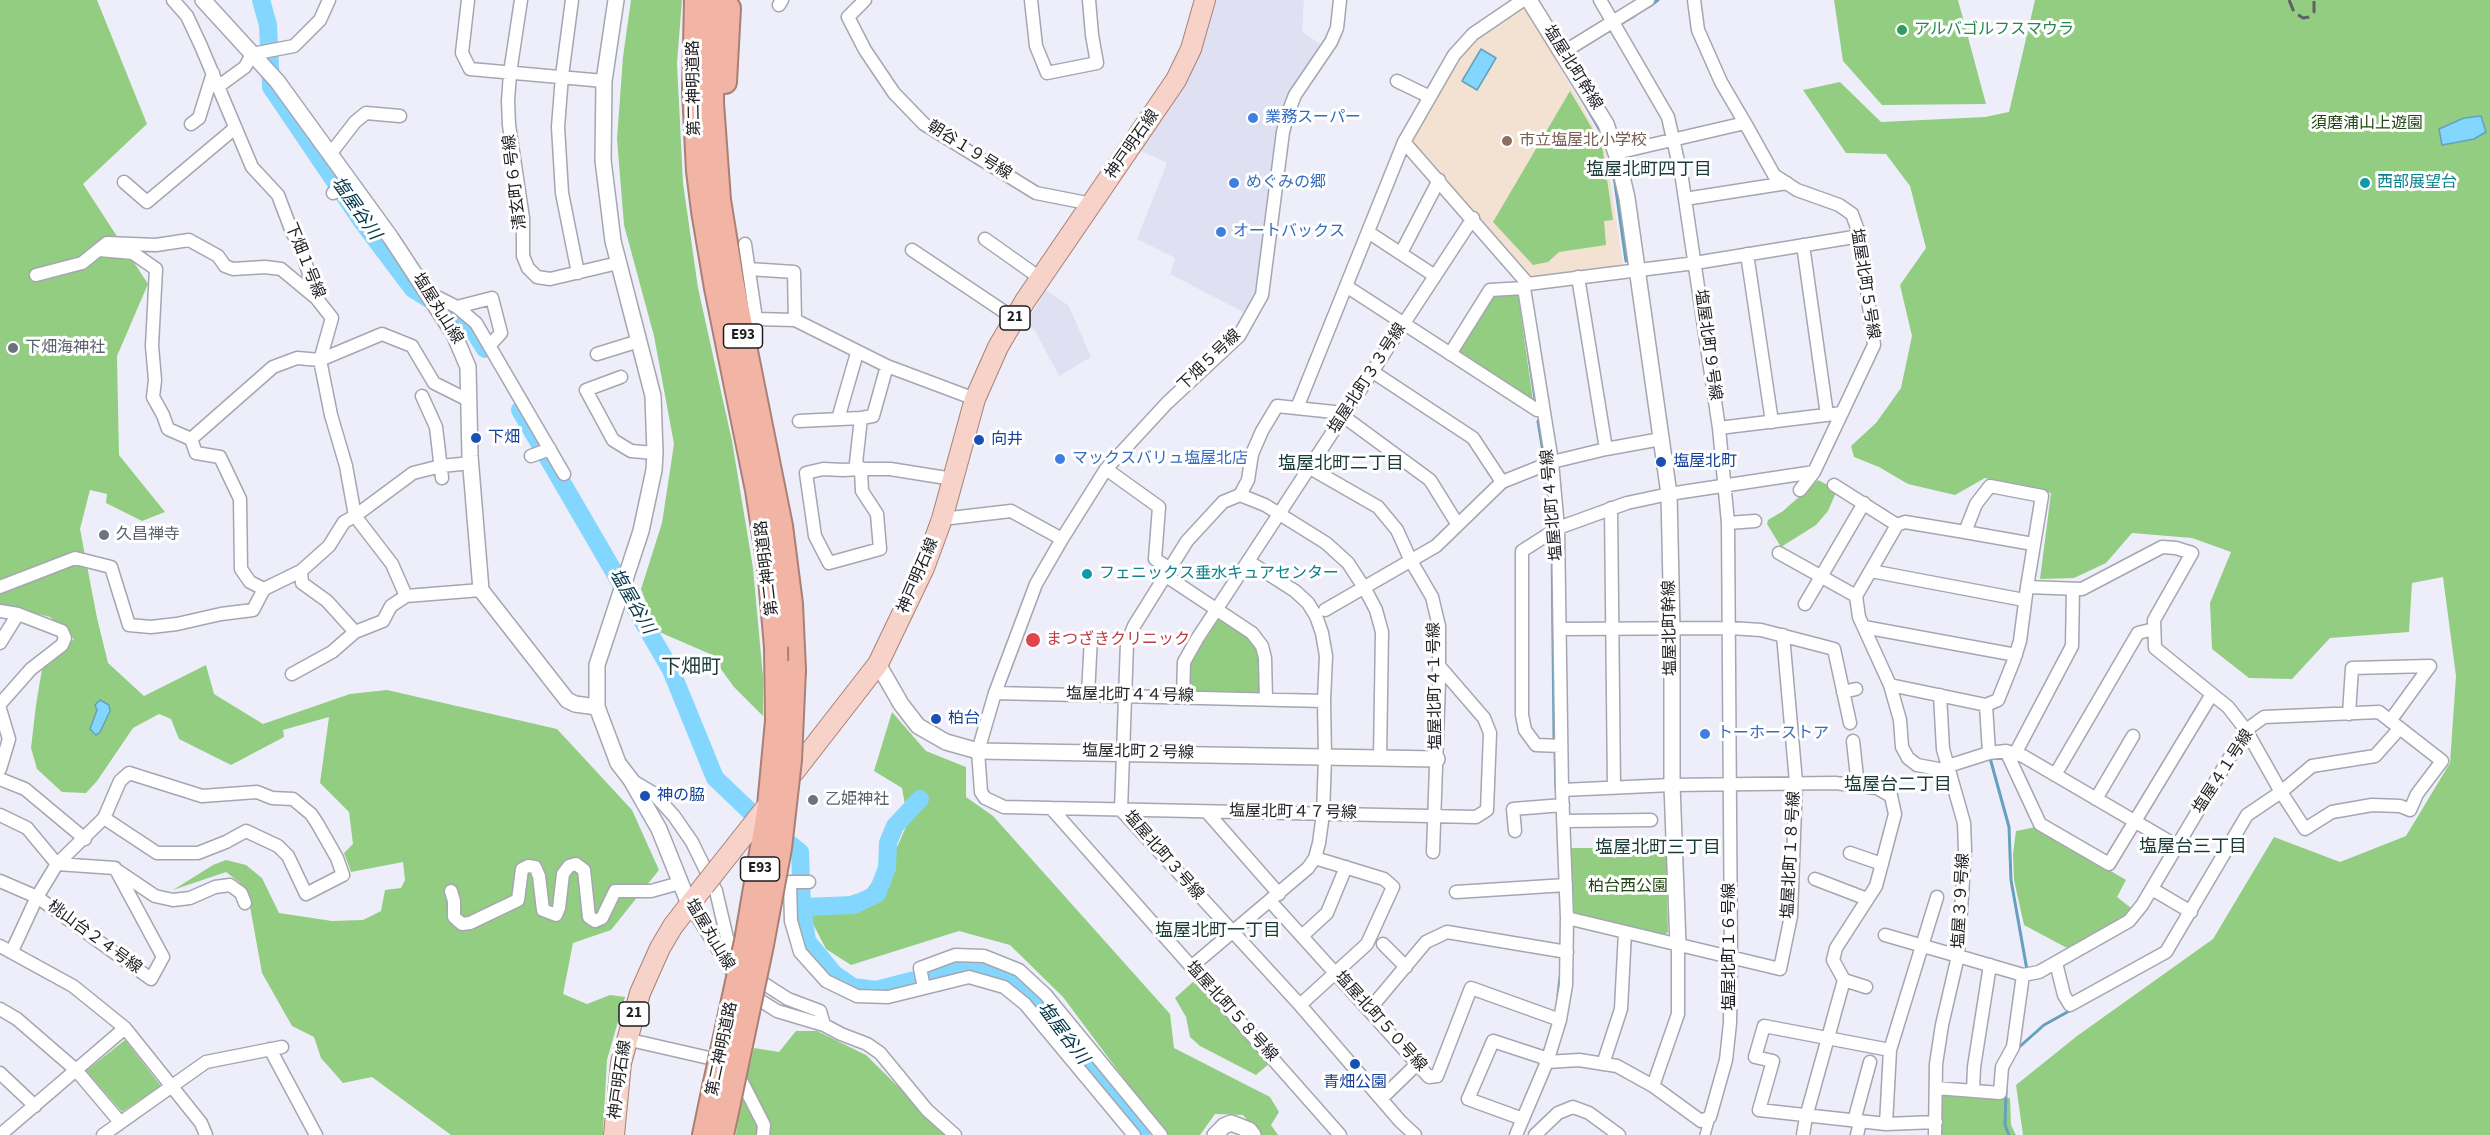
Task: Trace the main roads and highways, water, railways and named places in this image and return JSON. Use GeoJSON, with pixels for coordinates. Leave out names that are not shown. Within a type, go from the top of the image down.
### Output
{"type":"FeatureCollection","features":[{"type":"Feature","properties":{"kind":"highway","name":"第二神明道路"},"geometry":{"type":"LineString","coordinates":[[696,0],[694,90],[701,191],[712,269],[761,510],[776,647],[777,722],[770,806],[722,1094],[722,1135]]}},
{"type":"Feature","properties":{"kind":"highway","name":"第二神明道路"},"geometry":{"type":"LineString","coordinates":[[704,1135],[722,1094],[762,945],[780,848],[790,760],[794,670],[791,603],[782,526],[733,286],[719,200],[714,148],[711,60],[721,4]]}},
{"type":"Feature","properties":{"kind":"main road","name":"神戸明石線"},"geometry":{"type":"LineString","coordinates":[[614,1135],[617,1089],[626,1039],[640,993],[660,948],[689,904],[878,664],[924,568],[942,519],[975,399],[998,347],[1040,278],[1176,80],[1191,49],[1205,0]]}},
{"type":"Feature","properties":{"kind":"water"},"geometry":{"type":"Polygon","coordinates":[[[1481,49],[1496,58],[1477,90],[1462,81],[1481,49]]]}},
{"type":"Feature","properties":{"kind":"water"},"geometry":{"type":"Polygon","coordinates":[[[2481,116],[2486,132],[2474,139],[2442,145],[2439,129],[2464,118],[2481,116]]]}},
{"type":"Feature","properties":{"kind":"water"},"geometry":{"type":"Polygon","coordinates":[[[100,700],[109,705],[110,711],[100,732],[96,735],[90,729],[97,710],[95,705],[100,700]]]}},
{"type":"Feature","properties":{"kind":"waterway","name":"塩屋谷川"},"geometry":{"type":"LineString","coordinates":[[261,0],[268,25],[271,87],[361,220],[413,289],[459,318],[473,330],[485,349]]}},
{"type":"Feature","properties":{"kind":"waterway"},"geometry":{"type":"LineString","coordinates":[[1650,6],[1658,0]]}},
{"type":"Feature","properties":{"kind":"waterway"},"geometry":{"type":"LineString","coordinates":[[1624,22],[1634,16]]}},
{"type":"Feature","properties":{"kind":"waterway"},"geometry":{"type":"LineString","coordinates":[[1583,101],[1602,134]]}},
{"type":"Feature","properties":{"kind":"waterway"},"geometry":{"type":"LineString","coordinates":[[1613,169],[1626,261]]}},
{"type":"Feature","properties":{"kind":"waterway"},"geometry":{"type":"LineString","coordinates":[[1525,329],[1535,399]]}},
{"type":"Feature","properties":{"kind":"waterway","name":"塩屋谷川"},"geometry":{"type":"LineString","coordinates":[[520,410],[671,670],[715,778],[758,819],[800,852],[802,907],[807,941],[834,974],[853,987],[876,990],[965,967],[987,968],[1009,975],[1045,1007],[1081,1060],[1141,1135]]}},
{"type":"Feature","properties":{"kind":"waterway"},"geometry":{"type":"LineString","coordinates":[[1538,421],[1544,458]]}},
{"type":"Feature","properties":{"kind":"waterway"},"geometry":{"type":"LineString","coordinates":[[1546,474],[1551,526]]}},
{"type":"Feature","properties":{"kind":"waterway"},"geometry":{"type":"LineString","coordinates":[[1552,542],[1554,738]]}},
{"type":"Feature","properties":{"kind":"waterway"},"geometry":{"type":"LineString","coordinates":[[1555,754],[1556,788]]}},
{"type":"Feature","properties":{"kind":"waterway"},"geometry":{"type":"LineString","coordinates":[[1990,758],[2009,827],[2011,880],[2027,970]]}},
{"type":"Feature","properties":{"kind":"waterway"},"geometry":{"type":"LineString","coordinates":[[802,907],[854,905],[877,894],[887,868],[888,843],[895,826],[920,799]]}},
{"type":"Feature","properties":{"kind":"waterway"},"geometry":{"type":"LineString","coordinates":[[1558,995],[1560,978]]}},
{"type":"Feature","properties":{"kind":"waterway"},"geometry":{"type":"LineString","coordinates":[[2017,1049],[2044,1025],[2071,1010]]}},
{"type":"Feature","properties":{"kind":"waterway"},"geometry":{"type":"LineString","coordinates":[[2006,1091],[2005,1125],[2009,1135]]}},
{"type":"Feature","properties":{"kind":"railway"},"geometry":{"type":"LineString","coordinates":[[2289,0],[2294,12],[2303,18],[2309,17],[2314,12],[2314,0]]}},
{"type":"Feature","properties":{"kind":"place","name":"アルバゴルフスマウラ"},"geometry":{"type":"Point","coordinates":[1902,30]}},
{"type":"Feature","properties":{"kind":"place","name":"業務スーパー"},"geometry":{"type":"Point","coordinates":[1253,118]}},
{"type":"Feature","properties":{"kind":"place","name":"市立塩屋北小学校"},"geometry":{"type":"Point","coordinates":[1507,141]}},
{"type":"Feature","properties":{"kind":"place","name":"めぐみの郷"},"geometry":{"type":"Point","coordinates":[1234,183]}},
{"type":"Feature","properties":{"kind":"place","name":"西部展望台"},"geometry":{"type":"Point","coordinates":[2365,183]}},
{"type":"Feature","properties":{"kind":"place","name":"オートバックス"},"geometry":{"type":"Point","coordinates":[1221,232]}},
{"type":"Feature","properties":{"kind":"place","name":"下畑海神社"},"geometry":{"type":"Point","coordinates":[13,348]}},
{"type":"Feature","properties":{"kind":"place","name":"下畑"},"geometry":{"type":"Point","coordinates":[476,438]}},
{"type":"Feature","properties":{"kind":"place","name":"向井"},"geometry":{"type":"Point","coordinates":[979,440]}},
{"type":"Feature","properties":{"kind":"place","name":"マックスバリュ塩屋北店"},"geometry":{"type":"Point","coordinates":[1060,459]}},
{"type":"Feature","properties":{"kind":"place","name":"塩屋北町"},"geometry":{"type":"Point","coordinates":[1661,462]}},
{"type":"Feature","properties":{"kind":"place","name":"久昌禅寺"},"geometry":{"type":"Point","coordinates":[104,535]}},
{"type":"Feature","properties":{"kind":"place","name":"フェニックス垂水キュアセンター"},"geometry":{"type":"Point","coordinates":[1087,574]}},
{"type":"Feature","properties":{"kind":"place","name":"まつざきクリニック"},"geometry":{"type":"Point","coordinates":[1033,640]}},
{"type":"Feature","properties":{"kind":"place","name":"柏台"},"geometry":{"type":"Point","coordinates":[936,719]}},
{"type":"Feature","properties":{"kind":"place","name":"トーホーストア"},"geometry":{"type":"Point","coordinates":[1705,734]}},
{"type":"Feature","properties":{"kind":"place","name":"神の脇"},"geometry":{"type":"Point","coordinates":[645,796]}},
{"type":"Feature","properties":{"kind":"place","name":"乙姫神社"},"geometry":{"type":"Point","coordinates":[813,800]}},
{"type":"Feature","properties":{"kind":"place","name":"青畑公園"},"geometry":{"type":"Point","coordinates":[1355,1064]}},
{"type":"Feature","properties":{"kind":"district","name":"塩屋北町四丁目"},"geometry":{"type":"Point","coordinates":[1649,171]}},
{"type":"Feature","properties":{"kind":"district","name":"塩屋北町二丁目"},"geometry":{"type":"Point","coordinates":[1341,465]}},
{"type":"Feature","properties":{"kind":"district","name":"下畑町"},"geometry":{"type":"Point","coordinates":[691,669]}},
{"type":"Feature","properties":{"kind":"district","name":"塩屋台二丁目"},"geometry":{"type":"Point","coordinates":[1898,786]}},
{"type":"Feature","properties":{"kind":"district","name":"塩屋台三丁目"},"geometry":{"type":"Point","coordinates":[2193,848]}},
{"type":"Feature","properties":{"kind":"district","name":"塩屋北町三丁目"},"geometry":{"type":"Point","coordinates":[1658,849]}},
{"type":"Feature","properties":{"kind":"district","name":"塩屋北町一丁目"},"geometry":{"type":"Point","coordinates":[1218,932]}},
{"type":"Feature","properties":{"kind":"park label","name":"須磨浦山上遊園"},"geometry":{"type":"Point","coordinates":[2367,124]}},
{"type":"Feature","properties":{"kind":"park label","name":"柏台西公園"},"geometry":{"type":"Point","coordinates":[1628,887]}}]}
